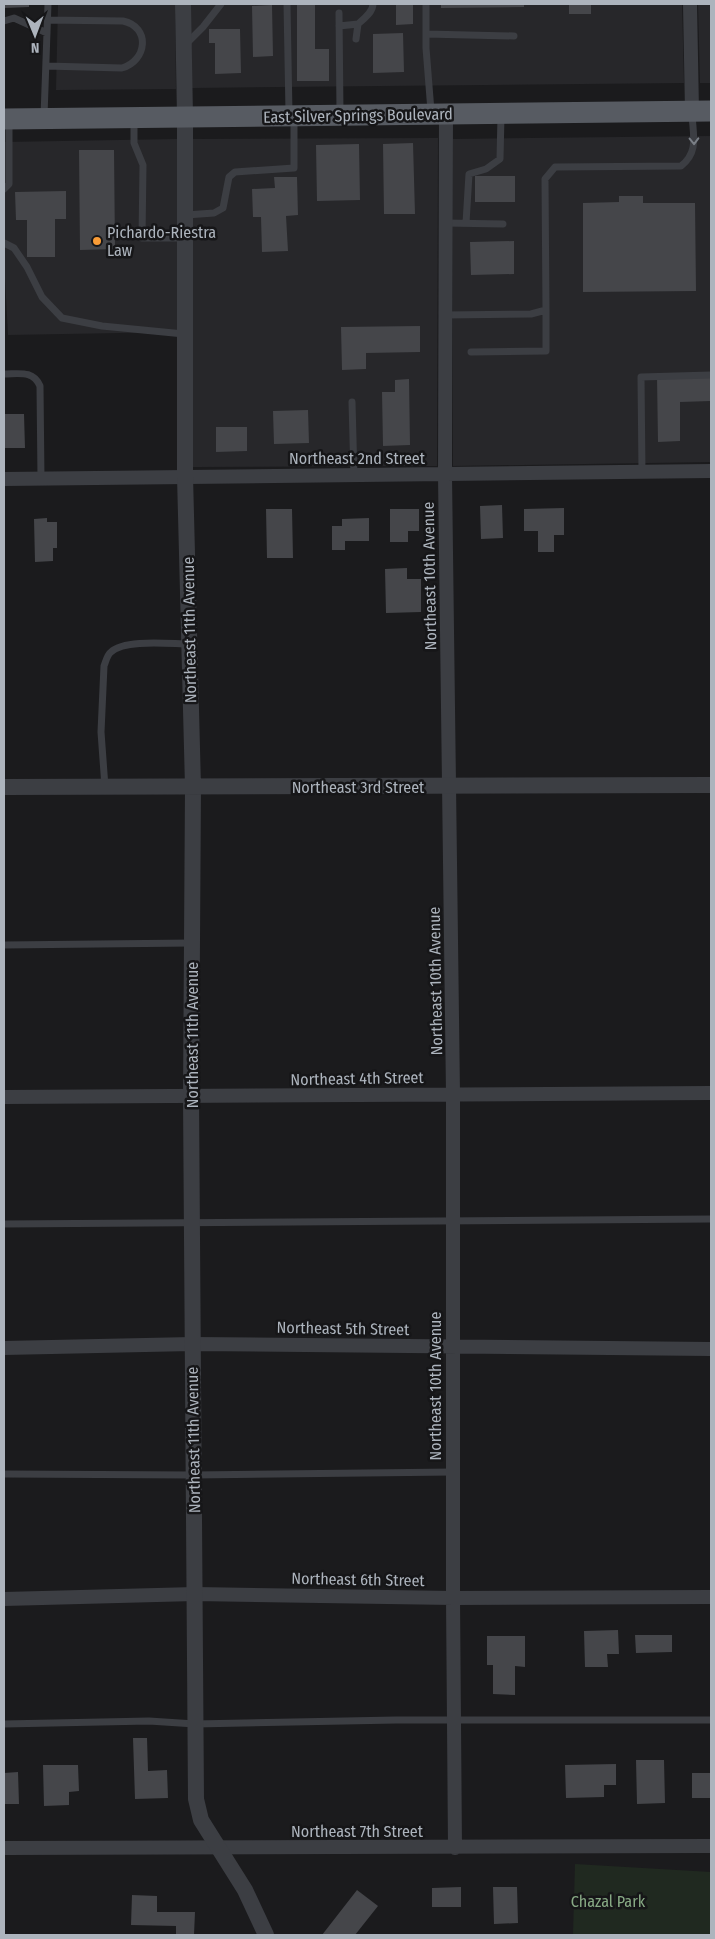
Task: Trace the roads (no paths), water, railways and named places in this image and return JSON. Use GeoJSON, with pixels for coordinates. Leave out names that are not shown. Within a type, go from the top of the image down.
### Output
{"type":"FeatureCollection","features":[{"type":"Feature","properties":{"kind":"main road","name":"East Silver Springs Boulevard"},"geometry":{"type":"LineString","coordinates":[[6,119],[702,111]]}},
{"type":"Feature","properties":{"kind":"street","name":"Northeast 11th Avenue"},"geometry":{"type":"LineString","coordinates":[[183,4],[185,117],[185,476],[193,787],[191,1097],[196,1799],[202,1820],[245,1890],[266,1935]]}},
{"type":"Feature","properties":{"kind":"street"},"geometry":{"type":"LineString","coordinates":[[690,4],[702,111]]}},
{"type":"Feature","properties":{"kind":"street","name":"Northeast 10th Avenue"},"geometry":{"type":"LineString","coordinates":[[438,114],[445,223],[445,475],[453,1094],[453,1720],[455,1848]]}},
{"type":"Feature","properties":{"kind":"street","name":"Northeast 2nd Street"},"geometry":{"type":"LineString","coordinates":[[4,479],[711,471]]}},
{"type":"Feature","properties":{"kind":"street","name":"Northeast 3rd Street"},"geometry":{"type":"LineString","coordinates":[[4,787],[711,785]]}},
{"type":"Feature","properties":{"kind":"street","name":"Northeast 4th Street"},"geometry":{"type":"LineString","coordinates":[[4,1097],[711,1093]]}},
{"type":"Feature","properties":{"kind":"street","name":"Northeast 5th Street"},"geometry":{"type":"LineString","coordinates":[[4,1348],[192,1344],[711,1349]]}},
{"type":"Feature","properties":{"kind":"street","name":"Northeast 6th Street"},"geometry":{"type":"LineString","coordinates":[[4,1599],[195,1594],[453,1598],[711,1597]]}},
{"type":"Feature","properties":{"kind":"street","name":"Northeast 7th Street"},"geometry":{"type":"LineString","coordinates":[[4,1848],[220,1849],[711,1846]]}},
{"type":"Feature","properties":{"kind":"lane"},"geometry":{"type":"LineString","coordinates":[[44,118],[48,4]]}},
{"type":"Feature","properties":{"kind":"lane"},"geometry":{"type":"LineString","coordinates":[[184,46],[203,27],[221,4]]}},
{"type":"Feature","properties":{"kind":"lane"},"geometry":{"type":"LineString","coordinates":[[185,215],[214,213],[223,208],[229,177],[235,172],[294,168],[286,4]]}},
{"type":"Feature","properties":{"kind":"lane"},"geometry":{"type":"LineString","coordinates":[[339,26],[358,24],[365,18],[374,4]]}},
{"type":"Feature","properties":{"kind":"lane"},"geometry":{"type":"LineString","coordinates":[[426,4],[426,34],[438,114]]}},
{"type":"Feature","properties":{"kind":"lane"},"geometry":{"type":"LineString","coordinates":[[339,13],[340,115]]}},
{"type":"Feature","properties":{"kind":"lane"},"geometry":{"type":"LineString","coordinates":[[4,21],[14,18],[47,33]]}},
{"type":"Feature","properties":{"kind":"lane"},"geometry":{"type":"LineString","coordinates":[[46,66],[122,68],[129,66],[137,60],[142,48],[139,30],[132,23],[123,21],[47,20]]}},
{"type":"Feature","properties":{"kind":"lane"},"geometry":{"type":"LineString","coordinates":[[356,39],[358,24]]}},
{"type":"Feature","properties":{"kind":"lane"},"geometry":{"type":"LineString","coordinates":[[426,34],[514,36]]}},
{"type":"Feature","properties":{"kind":"lane"},"geometry":{"type":"LineString","coordinates":[[470,352],[546,351],[545,179],[555,167],[681,166],[690,159],[702,111]]}},
{"type":"Feature","properties":{"kind":"lane"},"geometry":{"type":"LineString","coordinates":[[466,223],[469,174],[486,168],[500,159],[501,113]]}},
{"type":"Feature","properties":{"kind":"lane"},"geometry":{"type":"LineString","coordinates":[[134,117],[134,143],[143,165],[142,238],[185,238]]}},
{"type":"Feature","properties":{"kind":"lane"},"geometry":{"type":"LineString","coordinates":[[4,189],[9,184],[6,168],[6,119]]}},
{"type":"Feature","properties":{"kind":"lane"},"geometry":{"type":"LineString","coordinates":[[445,223],[503,224]]}},
{"type":"Feature","properties":{"kind":"lane"},"geometry":{"type":"LineString","coordinates":[[4,243],[14,248],[27,267],[42,297],[62,318],[102,326],[185,334]]}},
{"type":"Feature","properties":{"kind":"lane"},"geometry":{"type":"LineString","coordinates":[[445,314],[531,314],[546,310]]}},
{"type":"Feature","properties":{"kind":"lane"},"geometry":{"type":"LineString","coordinates":[[4,374],[30,374],[37,379],[40,386],[41,479]]}},
{"type":"Feature","properties":{"kind":"lane"},"geometry":{"type":"LineString","coordinates":[[642,472],[641,377],[711,374]]}},
{"type":"Feature","properties":{"kind":"lane"},"geometry":{"type":"LineString","coordinates":[[352,402],[354,476]]}},
{"type":"Feature","properties":{"kind":"lane"},"geometry":{"type":"LineString","coordinates":[[105,787],[102,732],[104,666],[107,657],[115,649],[130,645],[189,644]]}},
{"type":"Feature","properties":{"kind":"lane"},"geometry":{"type":"LineString","coordinates":[[4,945],[192,943]]}},
{"type":"Feature","properties":{"kind":"lane"},"geometry":{"type":"LineString","coordinates":[[4,1224],[711,1219]]}},
{"type":"Feature","properties":{"kind":"lane"},"geometry":{"type":"LineString","coordinates":[[4,1474],[194,1475],[453,1472]]}},
{"type":"Feature","properties":{"kind":"lane"},"geometry":{"type":"LineString","coordinates":[[4,1724],[149,1721],[195,1724],[453,1720],[711,1720]]}},
{"type":"Feature","properties":{"kind":"place","name":"Pichardo-Riestra Law"},"geometry":{"type":"Point","coordinates":[97,241]}},
{"type":"Feature","properties":{"kind":"park label","name":"Chazal Park"},"geometry":{"type":"Point","coordinates":[608,1901]}}]}
